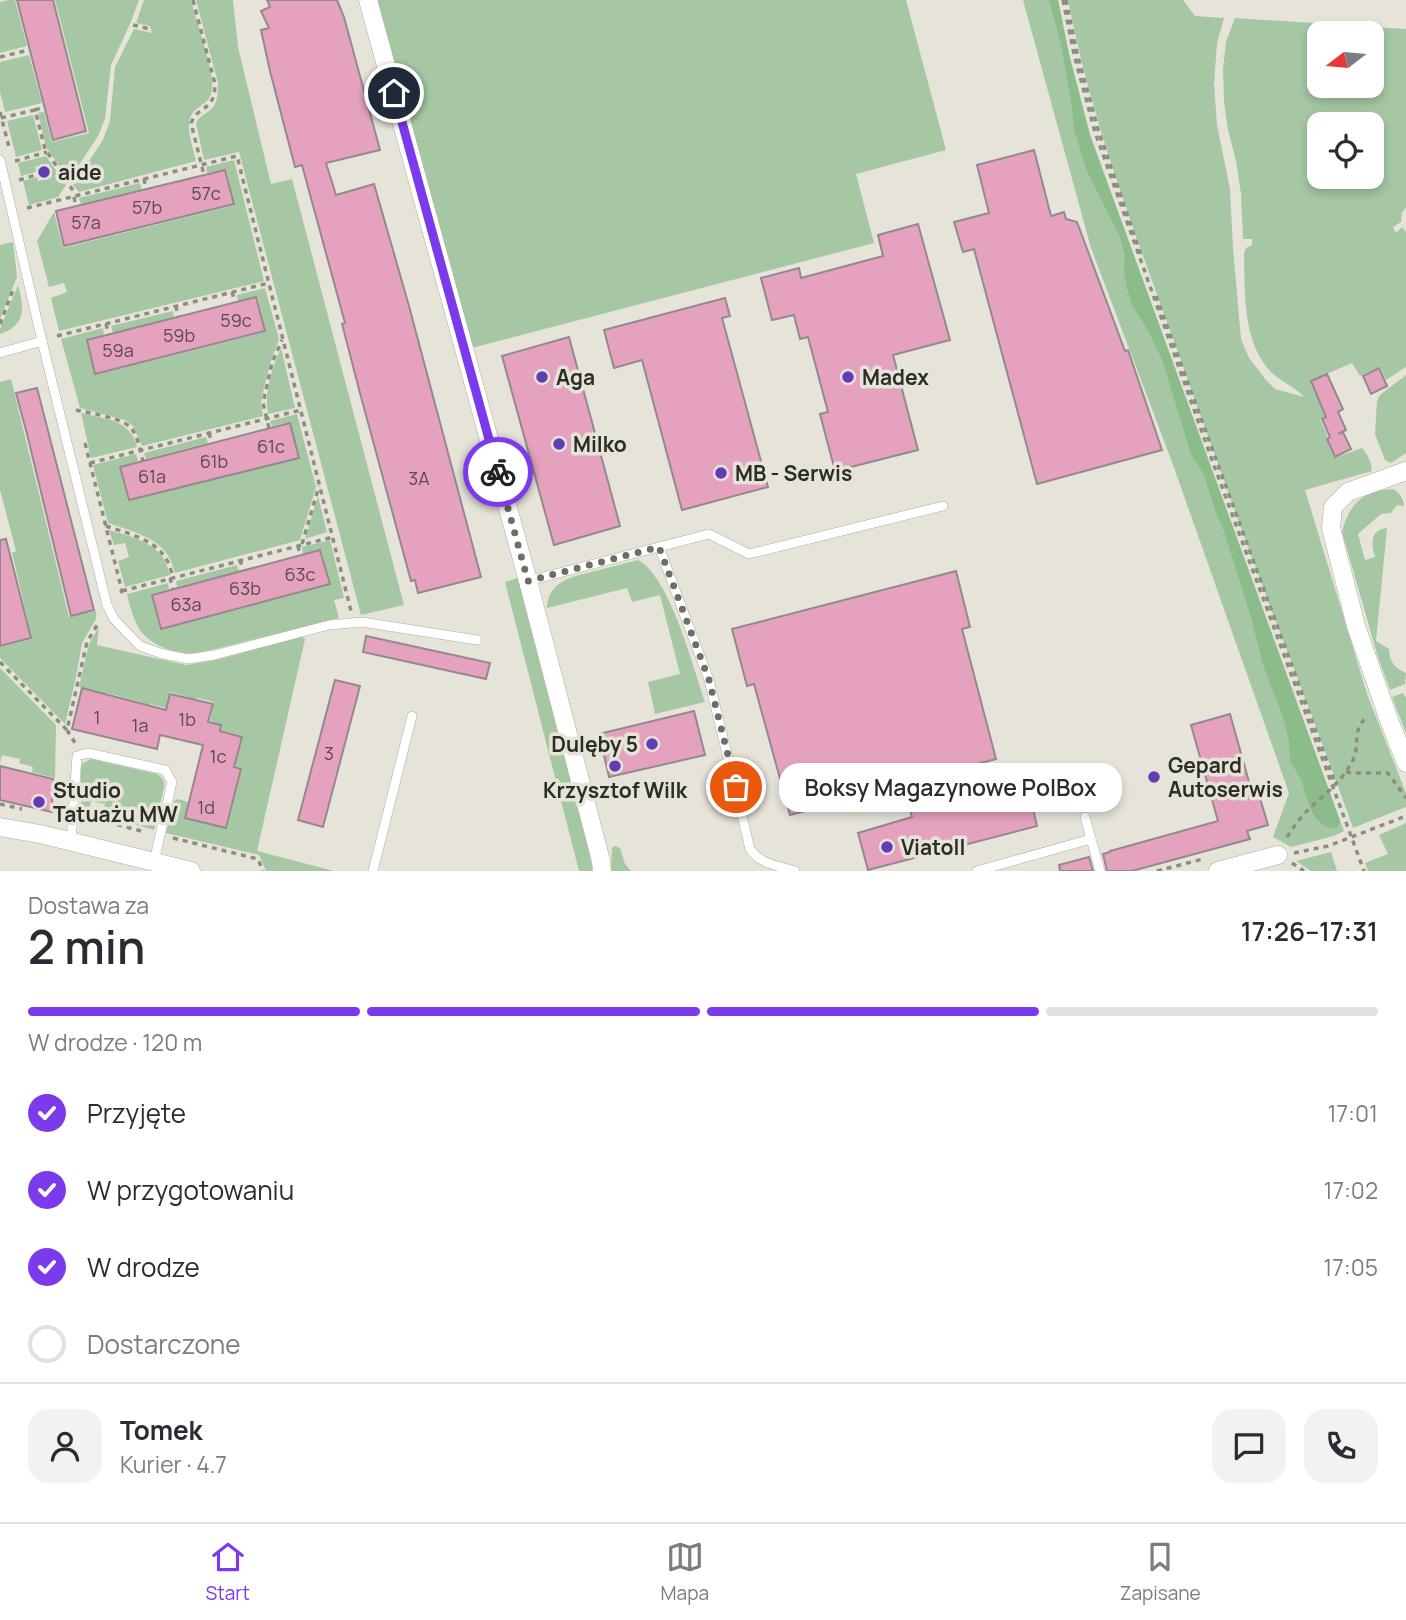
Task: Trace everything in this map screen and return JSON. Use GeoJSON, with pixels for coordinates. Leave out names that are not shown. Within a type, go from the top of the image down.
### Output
{"type":"FeatureCollection","features":[{"type":"Feature","properties":{"kind":"street"},"geometry":{"type":"LineString","coordinates":[[368,0],[528,581],[602,871]]}},
{"type":"Feature","properties":{"kind":"street"},"geometry":{"type":"LineString","coordinates":[[1406,471],[1348,492],[1333,507],[1331,528],[1356,626],[1406,762]]}},
{"type":"Feature","properties":{"kind":"street"},"geometry":{"type":"LineString","coordinates":[[0,827],[40,834],[191,871]]}},
{"type":"Feature","properties":{"kind":"street"},"geometry":{"type":"LineString","coordinates":[[1220,871],[1278,855]]}},
{"type":"Feature","properties":{"kind":"lane"},"geometry":{"type":"LineString","coordinates":[[0,160],[107,605],[114,619],[140,646],[188,659],[214,655],[329,625],[362,622],[477,640]]}},
{"type":"Feature","properties":{"kind":"lane"},"geometry":{"type":"LineString","coordinates":[[0,352],[42,341]]}},
{"type":"Feature","properties":{"kind":"lane"},"geometry":{"type":"LineString","coordinates":[[528,581],[709,534],[749,554],[943,506]]}},
{"type":"Feature","properties":{"kind":"lane"},"geometry":{"type":"LineString","coordinates":[[659,547],[709,680],[750,849],[764,862],[795,871]]}},
{"type":"Feature","properties":{"kind":"lane"},"geometry":{"type":"LineString","coordinates":[[373,871],[412,716]]}},
{"type":"Feature","properties":{"kind":"lane"},"geometry":{"type":"LineString","coordinates":[[71,842],[77,756],[88,753],[165,770],[172,782],[154,862]]}},
{"type":"Feature","properties":{"kind":"lane"},"geometry":{"type":"LineString","coordinates":[[1085,817],[1100,871]]}},
{"type":"Feature","properties":{"kind":"lane"},"geometry":{"type":"LineString","coordinates":[[977,871],[1091,839]]}},
{"type":"Feature","properties":{"kind":"path"},"geometry":{"type":"LineString","coordinates":[[193,0],[215,84],[213,101],[194,116],[191,123],[204,175]]}},
{"type":"Feature","properties":{"kind":"path"},"geometry":{"type":"LineString","coordinates":[[1064,0],[1074,54],[1095,132],[1212,460],[1364,871]]}},
{"type":"Feature","properties":{"kind":"path"},"geometry":{"type":"LineString","coordinates":[[133,25],[150,29]]}},
{"type":"Feature","properties":{"kind":"path"},"geometry":{"type":"LineString","coordinates":[[0,57],[29,50]]}},
{"type":"Feature","properties":{"kind":"path"},"geometry":{"type":"LineString","coordinates":[[1,117],[44,107]]}},
{"type":"Feature","properties":{"kind":"path"},"geometry":{"type":"LineString","coordinates":[[35,110],[47,152],[75,196],[76,206]]}},
{"type":"Feature","properties":{"kind":"path"},"geometry":{"type":"LineString","coordinates":[[12,161],[47,152]]}},
{"type":"Feature","properties":{"kind":"path"},"geometry":{"type":"LineString","coordinates":[[25,209],[237,156],[351,611]]}},
{"type":"Feature","properties":{"kind":"path"},"geometry":{"type":"LineString","coordinates":[[17,180],[39,174]]}},
{"type":"Feature","properties":{"kind":"path"},"geometry":{"type":"LineString","coordinates":[[144,179],[146,189]]}},
{"type":"Feature","properties":{"kind":"path"},"geometry":{"type":"LineString","coordinates":[[57,336],[269,283]]}},
{"type":"Feature","properties":{"kind":"path"},"geometry":{"type":"LineString","coordinates":[[232,292],[235,303]]}},
{"type":"Feature","properties":{"kind":"path"},"geometry":{"type":"LineString","coordinates":[[176,306],[178,317]]}},
{"type":"Feature","properties":{"kind":"path"},"geometry":{"type":"LineString","coordinates":[[106,324],[109,335]]}},
{"type":"Feature","properties":{"kind":"path"},"geometry":{"type":"LineString","coordinates":[[269,428],[263,403],[272,363],[283,338]]}},
{"type":"Feature","properties":{"kind":"path"},"geometry":{"type":"LineString","coordinates":[[76,410],[124,422],[138,441],[143,461]]}},
{"type":"Feature","properties":{"kind":"path"},"geometry":{"type":"LineString","coordinates":[[90,463],[300,410]]}},
{"type":"Feature","properties":{"kind":"path"},"geometry":{"type":"LineString","coordinates":[[209,433],[212,443]]}},
{"type":"Feature","properties":{"kind":"path"},"geometry":{"type":"LineString","coordinates":[[300,555],[300,545],[320,485]]}},
{"type":"Feature","properties":{"kind":"path"},"geometry":{"type":"LineString","coordinates":[[106,526],[134,535],[156,547],[167,559],[173,589]]}},
{"type":"Feature","properties":{"kind":"path"},"geometry":{"type":"LineString","coordinates":[[122,591],[332,537]]}},
{"type":"Feature","properties":{"kind":"path"},"geometry":{"type":"LineString","coordinates":[[240,560],[243,570]]}},
{"type":"Feature","properties":{"kind":"path"},"geometry":{"type":"LineString","coordinates":[[1278,855],[1288,835],[1305,813],[1346,772],[1355,755],[1357,729],[1361,722],[1385,710]]}},
{"type":"Feature","properties":{"kind":"path"},"geometry":{"type":"LineString","coordinates":[[1346,772],[1388,772],[1406,798]]}},
{"type":"Feature","properties":{"kind":"path"},"geometry":{"type":"LineString","coordinates":[[0,804],[27,810]]}},
{"type":"Feature","properties":{"kind":"path"},"geometry":{"type":"LineString","coordinates":[[73,817],[84,816],[258,859],[262,871]]}},
{"type":"Feature","properties":{"kind":"path"},"geometry":{"type":"LineString","coordinates":[[1278,855],[1328,846],[1406,816]]}},
{"type":"Feature","properties":{"kind":"green space"},"geometry":{"type":"Polygon","coordinates":[[[15,0],[27,46],[0,53],[0,2],[15,0]]]}},
{"type":"Feature","properties":{"kind":"green space"},"geometry":{"type":"Polygon","coordinates":[[[55,0],[139,0],[111,65],[105,119],[98,136],[69,180],[46,147],[38,113],[44,112],[52,142],[89,133],[55,0]]]}},
{"type":"Feature","properties":{"kind":"green space"},"geometry":{"type":"Polygon","coordinates":[[[144,0],[191,0],[212,82],[209,98],[190,118],[189,130],[196,161],[79,192],[73,185],[103,140],[110,121],[115,67],[134,29],[152,33],[150,26],[136,23],[144,0]]]}},
{"type":"Feature","properties":{"kind":"green space"},"geometry":{"type":"Polygon","coordinates":[[[196,0],[233,0],[238,47],[271,184],[292,179],[404,605],[361,615],[239,152],[204,160],[196,123],[216,102],[218,83],[196,0]]]}},
{"type":"Feature","properties":{"kind":"green space"},"geometry":{"type":"Polygon","coordinates":[[[377,0],[906,0],[946,150],[856,174],[874,243],[472,348],[377,0]]]}},
{"type":"Feature","properties":{"kind":"green space"},"geometry":{"type":"Polygon","coordinates":[[[1023,0],[1058,0],[1090,135],[1344,831],[1334,836],[1291,847],[1273,837],[1289,793],[1172,462],[1091,248],[1023,0]]]}},
{"type":"Feature","properties":{"kind":"green space"},"geometry":{"type":"Polygon","coordinates":[[[1049,0],[1058,0],[1090,135],[1340,821],[1337,828],[1323,825],[1314,816],[1302,781],[1290,761],[1289,741],[1283,717],[1263,665],[1223,528],[1204,475],[1191,454],[1163,362],[1132,305],[1124,272],[1125,257],[1120,237],[1086,169],[1074,129],[1061,44],[1049,0]]]}},
{"type":"Feature","properties":{"kind":"green space"},"geometry":{"type":"Polygon","coordinates":[[[1068,0],[1183,0],[1195,16],[1224,18],[1217,43],[1214,84],[1217,125],[1230,189],[1241,339],[1249,358],[1275,389],[1304,397],[1270,371],[1254,345],[1250,330],[1245,299],[1244,253],[1246,248],[1252,245],[1252,239],[1243,239],[1241,194],[1224,102],[1226,42],[1235,18],[1307,23],[1307,98],[1384,98],[1384,28],[1406,29],[1406,207],[1401,222],[1393,227],[1396,233],[1402,227],[1406,232],[1406,367],[1386,380],[1380,367],[1360,376],[1352,363],[1310,381],[1325,416],[1320,419],[1334,458],[1362,448],[1368,456],[1372,471],[1305,490],[1367,694],[1406,793],[1406,807],[1353,828],[1129,217],[1089,88],[1068,0]]]}},
{"type":"Feature","properties":{"kind":"green space"},"geometry":{"type":"Polygon","coordinates":[[[29,55],[42,103],[5,112],[0,92],[0,62],[29,55]]]}},
{"type":"Feature","properties":{"kind":"green space"},"geometry":{"type":"Polygon","coordinates":[[[33,115],[42,150],[16,157],[7,121],[33,115]]]}},
{"type":"Feature","properties":{"kind":"green space"},"geometry":{"type":"Polygon","coordinates":[[[46,156],[66,185],[58,197],[29,205],[23,181],[52,177],[49,164],[35,167],[36,172],[21,176],[18,163],[46,156]]]}},
{"type":"Feature","properties":{"kind":"green space"},"geometry":{"type":"Polygon","coordinates":[[[234,160],[264,281],[59,331],[51,298],[67,292],[64,283],[49,287],[37,241],[54,212],[63,248],[235,205],[226,169],[207,173],[206,167],[234,160]]]}},
{"type":"Feature","properties":{"kind":"green space"},"geometry":{"type":"Polygon","coordinates":[[[140,183],[142,189],[81,204],[79,198],[140,183]]]}},
{"type":"Feature","properties":{"kind":"green space"},"geometry":{"type":"Polygon","coordinates":[[[13,242],[17,277],[0,319],[0,245],[13,242]]]}},
{"type":"Feature","properties":{"kind":"green space"},"geometry":{"type":"Polygon","coordinates":[[[18,285],[22,301],[19,320],[15,326],[0,334],[0,329],[18,285]]]}},
{"type":"Feature","properties":{"kind":"green space"},"geometry":{"type":"Polygon","coordinates":[[[265,288],[279,339],[263,392],[263,416],[142,446],[133,426],[125,420],[80,408],[61,339],[103,328],[104,335],[86,340],[95,375],[266,332],[257,296],[238,301],[237,295],[265,288]]]}},
{"type":"Feature","properties":{"kind":"green space"},"geometry":{"type":"Polygon","coordinates":[[[173,311],[174,317],[113,333],[111,326],[173,311]]]}},
{"type":"Feature","properties":{"kind":"green space"},"geometry":{"type":"Polygon","coordinates":[[[281,348],[295,408],[268,414],[270,380],[281,348]]]}},
{"type":"Feature","properties":{"kind":"green space"},"geometry":{"type":"Polygon","coordinates":[[[1406,375],[1406,453],[1391,463],[1385,460],[1375,434],[1377,401],[1380,395],[1406,375]]]}},
{"type":"Feature","properties":{"kind":"green space"},"geometry":{"type":"Polygon","coordinates":[[[11,379],[69,617],[96,611],[96,619],[82,643],[65,724],[0,658],[0,647],[32,639],[12,553],[16,551],[0,490],[0,382],[11,379]]]}},
{"type":"Feature","properties":{"kind":"green space"},"geometry":{"type":"Polygon","coordinates":[[[81,413],[123,426],[134,438],[137,447],[91,458],[81,413]]]}},
{"type":"Feature","properties":{"kind":"green space"},"geometry":{"type":"Polygon","coordinates":[[[297,414],[316,487],[300,540],[175,573],[170,559],[158,544],[142,535],[108,523],[93,465],[136,454],[138,461],[119,467],[128,501],[299,458],[290,422],[272,426],[270,421],[297,414]]]}},
{"type":"Feature","properties":{"kind":"green space"},"geometry":{"type":"Polygon","coordinates":[[[206,437],[208,443],[146,459],[144,453],[206,437]]]}},
{"type":"Feature","properties":{"kind":"green space"},"geometry":{"type":"Polygon","coordinates":[[[1393,489],[1401,496],[1404,506],[1397,505],[1391,513],[1381,514],[1358,534],[1365,560],[1375,557],[1373,538],[1377,531],[1387,528],[1376,641],[1389,649],[1393,664],[1406,673],[1405,684],[1390,690],[1342,532],[1353,506],[1359,500],[1373,492],[1393,489]]]}},
{"type":"Feature","properties":{"kind":"green space"},"geometry":{"type":"Polygon","coordinates":[[[318,496],[327,532],[305,539],[318,496]]]}},
{"type":"Feature","properties":{"kind":"green space"},"geometry":{"type":"Polygon","coordinates":[[[109,530],[140,540],[153,548],[164,559],[170,575],[125,587],[118,561],[129,557],[125,543],[114,545],[109,530]]]}},
{"type":"Feature","properties":{"kind":"green space"},"geometry":{"type":"Polygon","coordinates":[[[330,540],[344,598],[334,600],[339,618],[192,653],[176,651],[155,643],[144,635],[134,617],[127,594],[168,583],[169,589],[151,594],[160,630],[330,585],[321,549],[303,554],[302,547],[330,540]]]}},
{"type":"Feature","properties":{"kind":"green space"},"geometry":{"type":"Polygon","coordinates":[[[638,560],[650,570],[670,603],[705,702],[655,714],[648,682],[680,674],[660,595],[632,602],[627,588],[547,608],[551,592],[567,579],[638,560]]]}},
{"type":"Feature","properties":{"kind":"green space"},"geometry":{"type":"Polygon","coordinates":[[[237,565],[239,571],[177,587],[176,581],[237,565]]]}},
{"type":"Feature","properties":{"kind":"green space"},"geometry":{"type":"Polygon","coordinates":[[[518,578],[593,871],[579,871],[505,582],[518,578]]]}},
{"type":"Feature","properties":{"kind":"green space"},"geometry":{"type":"Polygon","coordinates":[[[99,627],[97,645],[186,665],[217,660],[301,636],[305,639],[257,851],[334,871],[266,871],[259,855],[166,833],[174,801],[178,799],[188,802],[184,818],[227,829],[242,768],[235,766],[243,736],[221,730],[222,725],[210,721],[214,702],[197,698],[195,704],[187,703],[188,697],[170,692],[166,708],[150,704],[148,710],[140,708],[141,702],[107,693],[105,699],[97,697],[98,691],[79,687],[89,644],[99,627]]]}},
{"type":"Feature","properties":{"kind":"green space"},"geometry":{"type":"Polygon","coordinates":[[[0,668],[56,725],[55,778],[32,772],[33,767],[19,763],[20,759],[2,755],[0,763],[0,668]]]}},
{"type":"Feature","properties":{"kind":"green space"},"geometry":{"type":"Polygon","coordinates":[[[1403,693],[1406,698],[1406,733],[1392,697],[1403,693]]]}},
{"type":"Feature","properties":{"kind":"green space"},"geometry":{"type":"Polygon","coordinates":[[[91,759],[157,774],[162,778],[164,788],[154,830],[102,815],[105,804],[91,801],[89,812],[81,812],[81,767],[91,759]]]}},
{"type":"Feature","properties":{"kind":"green space"},"geometry":{"type":"Polygon","coordinates":[[[1406,823],[1406,871],[1368,871],[1365,863],[1388,854],[1379,835],[1406,823]]]}},
{"type":"Feature","properties":{"kind":"green space"},"geometry":{"type":"Polygon","coordinates":[[[612,848],[620,848],[625,864],[631,871],[611,871],[612,848]]]}},
{"type":"Feature","properties":{"kind":"green space"},"geometry":{"type":"Polygon","coordinates":[[[1331,852],[1337,871],[1311,871],[1296,861],[1331,852]]]}},
{"type":"Feature","properties":{"kind":"building"},"geometry":{"type":"Polygon","coordinates":[[[17,0],[53,0],[86,131],[53,140],[17,0]]]}},
{"type":"Feature","properties":{"kind":"building"},"geometry":{"type":"Polygon","coordinates":[[[267,0],[337,0],[344,17],[380,150],[326,163],[336,195],[374,184],[481,577],[418,593],[415,580],[411,581],[302,165],[295,167],[270,71],[261,30],[269,28],[261,11],[270,7],[267,0]]]}},
{"type":"Feature","properties":{"kind":"building"},"geometry":{"type":"Polygon","coordinates":[[[1034,150],[1051,216],[1064,212],[1066,219],[1077,222],[1125,351],[1128,350],[1162,450],[1037,484],[974,249],[963,252],[954,222],[989,213],[977,165],[1034,150]]]}},
{"type":"Feature","properties":{"kind":"building"},"geometry":{"type":"Polygon","coordinates":[[[225,170],[234,204],[64,246],[56,211],[225,170]]]}},
{"type":"Feature","properties":{"kind":"building"},"geometry":{"type":"Polygon","coordinates":[[[918,224],[950,340],[893,355],[918,450],[835,471],[820,414],[828,412],[808,337],[800,339],[794,315],[772,320],[761,278],[799,268],[801,278],[883,256],[878,235],[918,224]]]}},
{"type":"Feature","properties":{"kind":"building"},"geometry":{"type":"Polygon","coordinates":[[[256,297],[265,331],[95,374],[87,340],[256,297]]]}},
{"type":"Feature","properties":{"kind":"building"},"geometry":{"type":"Polygon","coordinates":[[[725,298],[730,316],[722,318],[768,487],[682,510],[642,360],[614,368],[604,330],[725,298]]]}},
{"type":"Feature","properties":{"kind":"building"},"geometry":{"type":"Polygon","coordinates":[[[569,337],[620,526],[554,545],[502,356],[569,337]]]}},
{"type":"Feature","properties":{"kind":"building"},"geometry":{"type":"Polygon","coordinates":[[[1379,368],[1387,386],[1371,394],[1363,376],[1379,368]]]}},
{"type":"Feature","properties":{"kind":"building"},"geometry":{"type":"Polygon","coordinates":[[[1327,374],[1343,409],[1338,412],[1346,430],[1338,434],[1343,432],[1351,449],[1335,457],[1322,419],[1326,417],[1311,381],[1327,374]]]}},
{"type":"Feature","properties":{"kind":"building"},"geometry":{"type":"Polygon","coordinates":[[[37,388],[94,610],[71,616],[16,393],[37,388]]]}},
{"type":"Feature","properties":{"kind":"building"},"geometry":{"type":"Polygon","coordinates":[[[290,423],[299,458],[129,500],[120,467],[290,423]]]}},
{"type":"Feature","properties":{"kind":"building"},"geometry":{"type":"Polygon","coordinates":[[[6,539],[31,638],[0,646],[0,540],[6,539]]]}},
{"type":"Feature","properties":{"kind":"building"},"geometry":{"type":"Polygon","coordinates":[[[320,550],[330,584],[161,629],[152,595],[320,550]]]}},
{"type":"Feature","properties":{"kind":"building"},"geometry":{"type":"Polygon","coordinates":[[[956,571],[970,627],[962,629],[996,759],[941,774],[951,807],[1028,787],[1037,826],[868,870],[858,833],[912,817],[903,785],[790,815],[754,684],[747,686],[732,629],[956,571]]]}},
{"type":"Feature","properties":{"kind":"building"},"geometry":{"type":"Polygon","coordinates":[[[366,636],[490,663],[486,679],[363,652],[366,636]]]}},
{"type":"Feature","properties":{"kind":"building"},"geometry":{"type":"Polygon","coordinates":[[[335,680],[360,686],[323,827],[298,820],[335,680]]]}},
{"type":"Feature","properties":{"kind":"building"},"geometry":{"type":"Polygon","coordinates":[[[82,688],[166,710],[170,694],[213,704],[208,722],[221,725],[220,731],[242,737],[234,767],[241,769],[226,828],[185,818],[203,745],[160,735],[157,749],[72,729],[82,688]]]}},
{"type":"Feature","properties":{"kind":"building","name":"Dulęby 5"},"geometry":{"type":"Polygon","coordinates":[[[694,711],[705,755],[609,777],[599,734],[694,711]]]}},
{"type":"Feature","properties":{"kind":"building"},"geometry":{"type":"Polygon","coordinates":[[[1230,714],[1251,789],[1257,788],[1268,825],[1247,831],[1250,839],[1132,871],[1107,871],[1103,854],[1218,821],[1191,725],[1230,714]]]}},
{"type":"Feature","properties":{"kind":"building"},"geometry":{"type":"Polygon","coordinates":[[[0,766],[53,779],[52,812],[0,800],[0,766]]]}},
{"type":"Feature","properties":{"kind":"building"},"geometry":{"type":"Polygon","coordinates":[[[1089,857],[1093,871],[1060,871],[1059,865],[1089,857]]]}},
{"type":"Feature","properties":{"kind":"way so far"},"geometry":{"type":"LineString","coordinates":[[498,472],[528,581],[659,547],[709,680],[736,787]]}},
{"type":"Feature","properties":{"kind":"place","name":"aide"},"geometry":{"type":"Point","coordinates":[44,172]}},
{"type":"Feature","properties":{"kind":"place","name":"Aga"},"geometry":{"type":"Point","coordinates":[542,377]}},
{"type":"Feature","properties":{"kind":"place","name":"Madex"},"geometry":{"type":"Point","coordinates":[848,377]}},
{"type":"Feature","properties":{"kind":"place","name":"Milko"},"geometry":{"type":"Point","coordinates":[559,444]}},
{"type":"Feature","properties":{"kind":"place","name":"MB - Serwis"},"geometry":{"type":"Point","coordinates":[721,473]}},
{"type":"Feature","properties":{"kind":"place","name":"Dulęby 5"},"geometry":{"type":"Point","coordinates":[652,744]}},
{"type":"Feature","properties":{"kind":"place","name":"Krzysztof Wilk"},"geometry":{"type":"Point","coordinates":[615,766]}},
{"type":"Feature","properties":{"kind":"place","name":"Gepard Autoserwis"},"geometry":{"type":"Point","coordinates":[1154,777]}},
{"type":"Feature","properties":{"kind":"place","name":"Boksy Magazynowe PolBox"},"geometry":{"type":"Point","coordinates":[736,787]}},
{"type":"Feature","properties":{"kind":"place","name":"Studio Tatuażu MW"},"geometry":{"type":"Point","coordinates":[39,802]}},
{"type":"Feature","properties":{"kind":"place","name":"Viatoll"},"geometry":{"type":"Point","coordinates":[887,847]}},
{"type":"Feature","properties":{"kind":"route"},"geometry":{"type":"LineString","coordinates":[[394,93],[498,472]]}}]}
